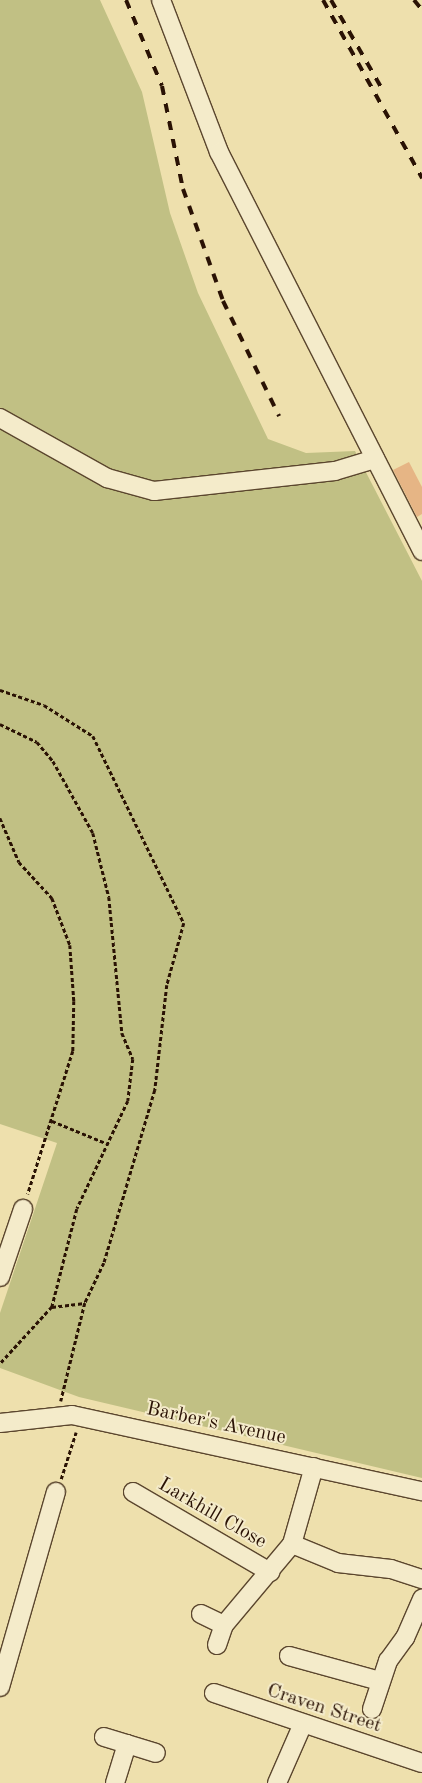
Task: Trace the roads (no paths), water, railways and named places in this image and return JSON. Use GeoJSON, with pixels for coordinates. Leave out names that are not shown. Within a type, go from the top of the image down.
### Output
{"type":"FeatureCollection","features":[{"type":"Feature","properties":{"kind":"street"},"geometry":{"type":"LineString","coordinates":[[161,0],[220,152],[422,551]]}},
{"type":"Feature","properties":{"kind":"street"},"geometry":{"type":"LineString","coordinates":[[0,418],[107,478],[154,491],[335,471],[375,459]]}},
{"type":"Feature","properties":{"kind":"street"},"geometry":{"type":"LineString","coordinates":[[0,1277],[23,1209]]}},
{"type":"Feature","properties":{"kind":"street","name":"Barber's Avenue"},"geometry":{"type":"LineString","coordinates":[[0,1423],[65,1415],[422,1491]]}},
{"type":"Feature","properties":{"kind":"street"},"geometry":{"type":"LineString","coordinates":[[216,1645],[224,1625],[292,1544],[314,1467]]}},
{"type":"Feature","properties":{"kind":"street"},"geometry":{"type":"LineString","coordinates":[[0,1687],[6,1645],[56,1492]]}},
{"type":"Feature","properties":{"kind":"street","name":"Larkhill Close"},"geometry":{"type":"LineString","coordinates":[[133,1492],[270,1572]]}},
{"type":"Feature","properties":{"kind":"street"},"geometry":{"type":"LineString","coordinates":[[292,1544],[338,1563],[392,1569],[422,1579]]}},
{"type":"Feature","properties":{"kind":"street"},"geometry":{"type":"LineString","coordinates":[[372,1710],[380,1681],[422,1599]]}},
{"type":"Feature","properties":{"kind":"street"},"geometry":{"type":"LineString","coordinates":[[201,1614],[224,1625]]}},
{"type":"Feature","properties":{"kind":"street"},"geometry":{"type":"LineString","coordinates":[[289,1656],[380,1681]]}},
{"type":"Feature","properties":{"kind":"street","name":"Craven Street"},"geometry":{"type":"LineString","coordinates":[[214,1694],[302,1726],[422,1763]]}},
{"type":"Feature","properties":{"kind":"street"},"geometry":{"type":"LineString","coordinates":[[277,1783],[302,1726]]}},
{"type":"Feature","properties":{"kind":"street"},"geometry":{"type":"LineString","coordinates":[[104,1737],[156,1753]]}},
{"type":"Feature","properties":{"kind":"street"},"geometry":{"type":"LineString","coordinates":[[115,1783],[127,1744]]}},
{"type":"Feature","properties":{"kind":"railway"},"geometry":{"type":"LineString","coordinates":[[126,0],[162,86],[183,189],[223,301],[279,416]]}},
{"type":"Feature","properties":{"kind":"railway"},"geometry":{"type":"LineString","coordinates":[[323,0],[422,178]]}},
{"type":"Feature","properties":{"kind":"railway"},"geometry":{"type":"LineString","coordinates":[[331,0],[381,87]]}},
{"type":"Feature","properties":{"kind":"railway"},"geometry":{"type":"LineString","coordinates":[[414,0],[422,10]]}}]}
